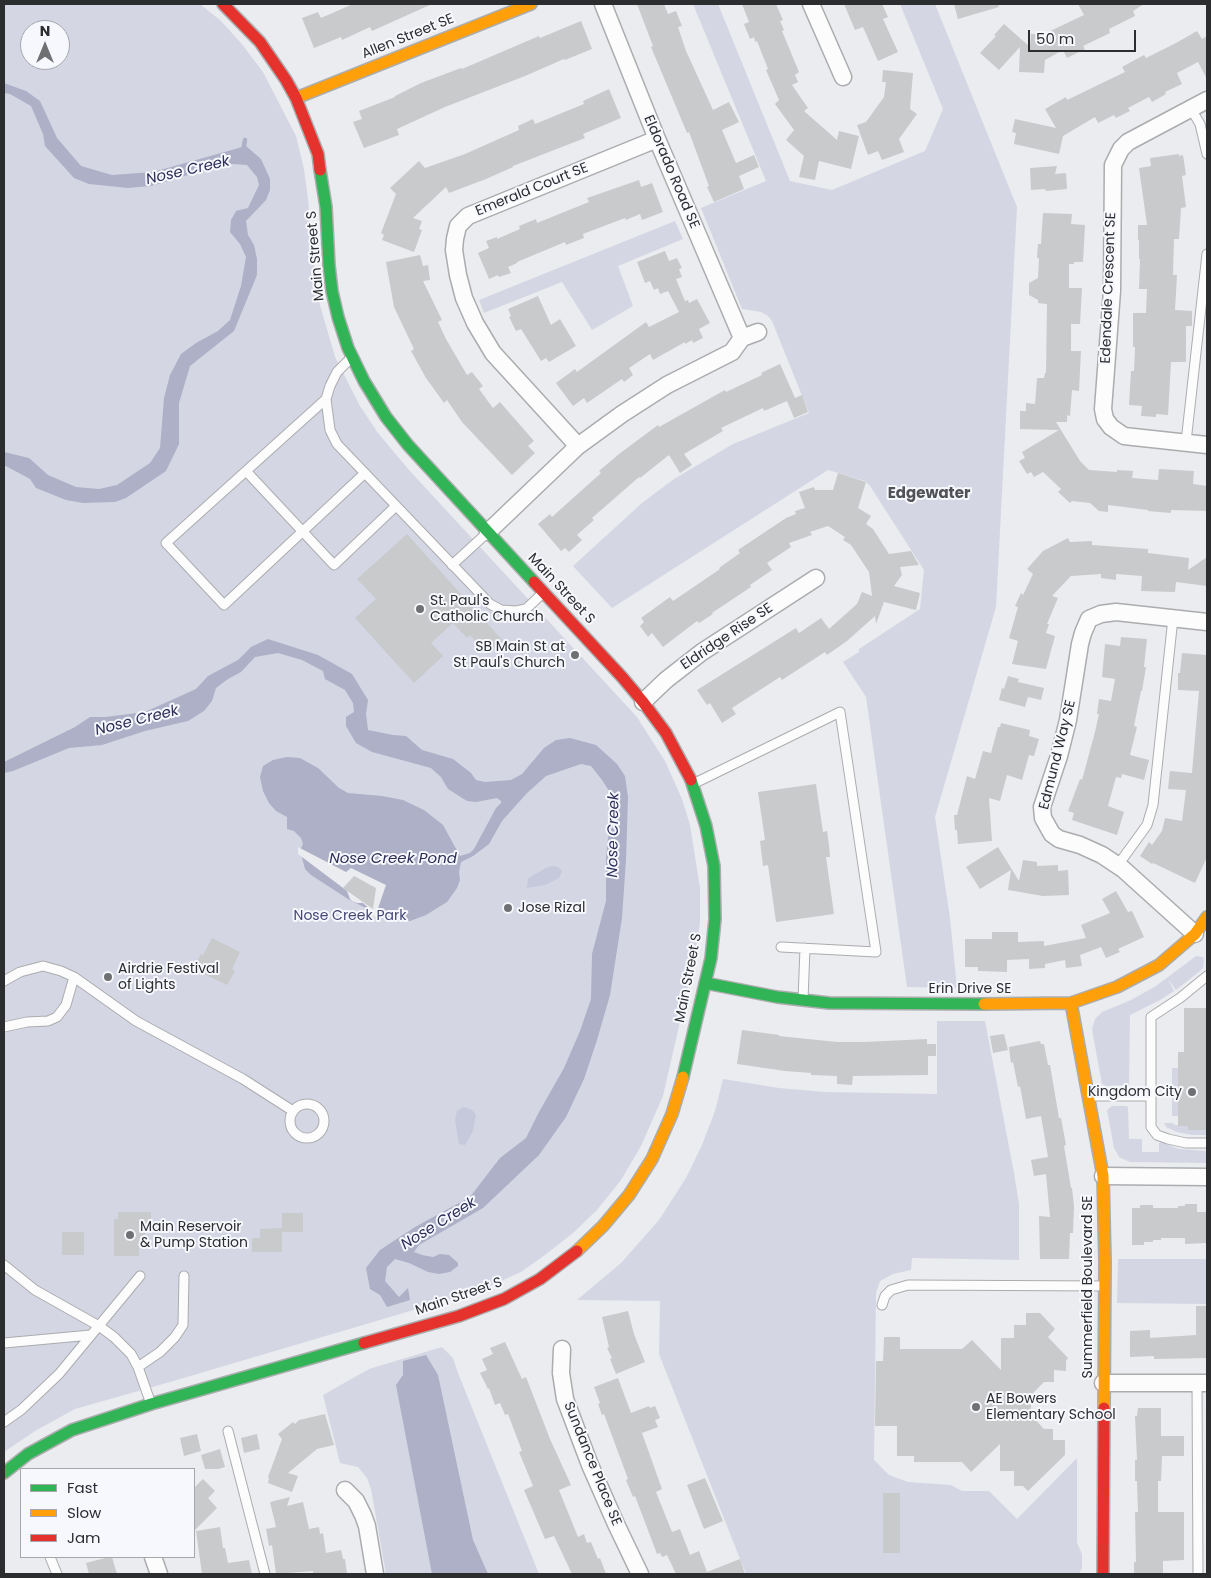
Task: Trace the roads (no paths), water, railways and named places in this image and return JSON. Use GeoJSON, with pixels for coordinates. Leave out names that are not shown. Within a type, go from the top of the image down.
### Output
{"type":"FeatureCollection","features":[{"type":"Feature","properties":{"kind":"main road","name":"Main Street S"},"geometry":{"type":"LineString","coordinates":[[4,1473],[28,1454],[72,1430],[151,1404],[459,1316],[504,1299],[540,1278],[577,1251],[603,1226],[629,1195],[652,1159],[672,1114],[680,1088],[711,958],[715,919],[714,866],[706,826],[693,784],[666,733],[643,702],[408,445],[386,417],[364,381],[352,357],[338,317],[332,291],[326,207],[318,154],[296,98],[286,80],[260,42],[223,4]]}},
{"type":"Feature","properties":{"kind":"main road","name":"Allen Street SE"},"geometry":{"type":"LineString","coordinates":[[296,98],[531,4]]}},
{"type":"Feature","properties":{"kind":"main road","name":"Erin Drive SE"},"geometry":{"type":"LineString","coordinates":[[705,983],[743,992],[803,1000],[862,1004],[1071,1003],[1117,987],[1148,972],[1198,936],[1207,917]]}},
{"type":"Feature","properties":{"kind":"main road","name":"Summerfield Boulevard SE"},"geometry":{"type":"LineString","coordinates":[[1071,1003],[1103,1176],[1105,1286],[1103,1574]]}},
{"type":"Feature","properties":{"kind":"street","name":"Eldorado Road SE"},"geometry":{"type":"LineString","coordinates":[[603,4],[657,139],[742,338]]}},
{"type":"Feature","properties":{"kind":"street"},"geometry":{"type":"LineString","coordinates":[[811,4],[843,77]]}},
{"type":"Feature","properties":{"kind":"street","name":"Edendale Crescent SE"},"geometry":{"type":"LineString","coordinates":[[1207,100],[1128,142],[1116,155],[1113,165],[1112,291],[1103,409],[1105,419],[1111,427],[1124,436],[1207,445]]}},
{"type":"Feature","properties":{"kind":"street","name":"Emerald Court SE"},"geometry":{"type":"LineString","coordinates":[[578,446],[493,353],[475,323],[464,298],[458,276],[454,250],[458,226],[468,216],[657,139]]}},
{"type":"Feature","properties":{"kind":"street"},"geometry":{"type":"LineString","coordinates":[[488,532],[578,446],[622,414],[667,385],[732,352],[742,338],[758,332]]}},
{"type":"Feature","properties":{"kind":"street","name":"Eldridge Rise SE"},"geometry":{"type":"LineString","coordinates":[[643,702],[661,684],[702,652],[816,578]]}},
{"type":"Feature","properties":{"kind":"street","name":"Edmund Way SE"},"geometry":{"type":"LineString","coordinates":[[1198,936],[1118,865],[1095,851],[1059,839],[1052,834],[1043,818],[1042,807],[1059,756],[1068,720],[1080,644],[1089,619],[1101,614],[1116,612],[1207,622]]}},
{"type":"Feature","properties":{"kind":"street"},"geometry":{"type":"LineString","coordinates":[[1103,1176],[1207,1176]]}},
{"type":"Feature","properties":{"kind":"street","name":"Sundance Place SE"},"geometry":{"type":"LineString","coordinates":[[562,1349],[561,1373],[565,1399],[601,1490],[640,1574]]}},
{"type":"Feature","properties":{"kind":"street"},"geometry":{"type":"LineString","coordinates":[[1104,1382],[1202,1383]]}},
{"type":"Feature","properties":{"kind":"street"},"geometry":{"type":"LineString","coordinates":[[345,1490],[356,1501],[367,1526],[375,1574]]}},
{"type":"Feature","properties":{"kind":"street"},"geometry":{"type":"LineString","coordinates":[[153,1558],[159,1574]]}},
{"type":"Feature","properties":{"kind":"lane"},"geometry":{"type":"LineString","coordinates":[[1191,109],[1200,124],[1207,154]]}},
{"type":"Feature","properties":{"kind":"lane"},"geometry":{"type":"LineString","coordinates":[[1186,442],[1207,254]]}},
{"type":"Feature","properties":{"kind":"lane"},"geometry":{"type":"LineString","coordinates":[[352,357],[336,372],[326,399],[330,430],[337,444],[490,604],[501,610],[516,611],[526,609],[544,592]]}},
{"type":"Feature","properties":{"kind":"lane"},"geometry":{"type":"LineString","coordinates":[[326,399],[166,543],[224,606],[365,473]]}},
{"type":"Feature","properties":{"kind":"lane"},"geometry":{"type":"LineString","coordinates":[[246,471],[334,565],[396,506]]}},
{"type":"Feature","properties":{"kind":"lane"},"geometry":{"type":"LineString","coordinates":[[452,565],[488,532]]}},
{"type":"Feature","properties":{"kind":"lane"},"geometry":{"type":"LineString","coordinates":[[1118,865],[1147,825],[1153,805],[1173,618]]}},
{"type":"Feature","properties":{"kind":"lane"},"geometry":{"type":"LineString","coordinates":[[693,784],[840,712],[876,952],[781,946]]}},
{"type":"Feature","properties":{"kind":"lane"},"geometry":{"type":"LineString","coordinates":[[803,1000],[805,948]]}},
{"type":"Feature","properties":{"kind":"lane"},"geometry":{"type":"LineString","coordinates":[[4,981],[20,972],[43,966],[62,971],[74,977],[136,1021],[243,1079],[294,1111]]}},
{"type":"Feature","properties":{"kind":"lane"},"geometry":{"type":"LineString","coordinates":[[1207,976],[1180,998],[1151,1017],[1151,1127],[1157,1135],[1168,1139],[1186,1143],[1207,1143]]}},
{"type":"Feature","properties":{"kind":"lane"},"geometry":{"type":"LineString","coordinates":[[4,1027],[21,1023],[48,1021],[57,1017],[66,1005],[74,977]]}},
{"type":"Feature","properties":{"kind":"lane"},"geometry":{"type":"LineString","coordinates":[[1088,1096],[1151,1096]]}},
{"type":"Feature","properties":{"kind":"lane"},"geometry":{"type":"LineString","coordinates":[[4,1265],[35,1290],[99,1326],[114,1337],[131,1354],[138,1367],[151,1404]]}},
{"type":"Feature","properties":{"kind":"lane"},"geometry":{"type":"LineString","coordinates":[[4,1422],[21,1410],[59,1374],[140,1276]]}},
{"type":"Feature","properties":{"kind":"lane"},"geometry":{"type":"LineString","coordinates":[[138,1367],[170,1342],[183,1325],[184,1276]]}},
{"type":"Feature","properties":{"kind":"lane"},"geometry":{"type":"LineString","coordinates":[[882,1305],[885,1296],[891,1290],[908,1285],[1105,1286]]}},
{"type":"Feature","properties":{"kind":"lane"},"geometry":{"type":"LineString","coordinates":[[4,1343],[91,1335]]}},
{"type":"Feature","properties":{"kind":"lane"},"geometry":{"type":"LineString","coordinates":[[1198,1574],[1203,1474],[1202,1383]]}},
{"type":"Feature","properties":{"kind":"lane"},"geometry":{"type":"LineString","coordinates":[[228,1431],[265,1574]]}},
{"type":"Feature","properties":{"kind":"lane"},"geometry":{"type":"LineString","coordinates":[[50,1558],[56,1574]]}},
{"type":"Feature","properties":{"kind":"water","name":"Nose Creek"},"geometry":{"type":"Polygon","coordinates":[[[4,83],[26,91],[40,101],[57,138],[81,166],[112,175],[153,172],[246,146],[261,159],[270,179],[270,190],[266,200],[246,221],[248,235],[254,245],[257,259],[257,275],[234,331],[190,366],[179,403],[179,444],[166,471],[126,498],[115,502],[83,503],[66,500],[36,488],[30,479],[4,465],[4,452],[29,458],[48,475],[76,487],[99,489],[117,485],[150,463],[160,448],[164,398],[170,375],[181,354],[218,331],[230,320],[241,286],[246,257],[240,244],[230,232],[231,220],[236,211],[248,208],[259,185],[257,177],[247,165],[233,164],[208,169],[151,186],[128,188],[89,184],[74,178],[45,146],[43,134],[31,106],[10,94],[4,93],[4,83]]]}},
{"type":"Feature","properties":{"kind":"water"},"geometry":{"type":"Polygon","coordinates":[[[268,639],[318,655],[352,674],[368,700],[366,714],[368,730],[406,736],[422,750],[453,759],[471,773],[476,780],[485,782],[511,780],[522,774],[544,748],[556,740],[570,738],[596,745],[617,764],[625,776],[628,797],[622,918],[610,995],[584,1079],[566,1117],[539,1155],[483,1208],[419,1245],[414,1252],[433,1257],[440,1254],[449,1255],[458,1263],[458,1266],[450,1272],[439,1274],[428,1272],[395,1259],[387,1267],[385,1281],[399,1297],[408,1288],[410,1300],[387,1307],[380,1295],[370,1289],[366,1268],[380,1250],[415,1227],[470,1197],[500,1158],[526,1138],[564,1068],[591,999],[592,954],[606,901],[606,859],[608,838],[613,818],[613,797],[591,766],[581,764],[546,776],[527,793],[502,821],[489,844],[461,862],[460,880],[447,902],[426,915],[410,921],[391,921],[348,899],[305,869],[300,850],[303,844],[301,838],[294,831],[287,829],[287,817],[276,811],[269,803],[263,791],[260,777],[263,766],[273,760],[287,757],[300,758],[318,768],[339,788],[348,793],[403,800],[424,810],[443,825],[460,856],[470,853],[474,849],[501,801],[497,798],[476,802],[467,801],[448,789],[441,777],[431,768],[372,752],[356,743],[346,726],[346,717],[354,712],[353,703],[345,690],[325,679],[323,671],[302,660],[278,653],[255,657],[241,672],[216,688],[212,701],[204,711],[188,721],[145,731],[102,745],[69,748],[4,773],[4,762],[75,727],[90,717],[145,712],[196,689],[208,676],[238,660],[251,647],[268,639]]]}},
{"type":"Feature","properties":{"kind":"water"},"geometry":{"type":"Polygon","coordinates":[[[426,1355],[438,1375],[473,1540],[488,1574],[432,1574],[396,1385],[403,1375],[403,1361],[426,1355]]]}},
{"type":"Feature","properties":{"kind":"waterway"},"geometry":{"type":"LineString","coordinates":[[243,151],[245,140]]}},
{"type":"Feature","properties":{"kind":"place","name":"St. Paul's Catholic Church"},"geometry":{"type":"Point","coordinates":[420,609]}},
{"type":"Feature","properties":{"kind":"place","name":"SB Main St at St Paul's Church"},"geometry":{"type":"Point","coordinates":[575,655]}},
{"type":"Feature","properties":{"kind":"place","name":"Jose Rizal"},"geometry":{"type":"Point","coordinates":[508,908]}},
{"type":"Feature","properties":{"kind":"place","name":"Airdrie Festival of Lights"},"geometry":{"type":"Point","coordinates":[108,977]}},
{"type":"Feature","properties":{"kind":"place","name":"Kingdom City"},"geometry":{"type":"Point","coordinates":[1192,1092]}},
{"type":"Feature","properties":{"kind":"place","name":"Main Reservoir & Pump Station"},"geometry":{"type":"Point","coordinates":[130,1235]}},
{"type":"Feature","properties":{"kind":"place","name":"AE Bowers Elementary School"},"geometry":{"type":"Point","coordinates":[976,1407]}},
{"type":"Feature","properties":{"kind":"district","name":"Edgewater"},"geometry":{"type":"Point","coordinates":[929,494]}},
{"type":"Feature","properties":{"kind":"water label","name":"Nose Creek Pond"},"geometry":{"type":"Point","coordinates":[393,859]}},
{"type":"Feature","properties":{"kind":"park label","name":"Nose Creek Park"},"geometry":{"type":"Point","coordinates":[350,916]}}]}
